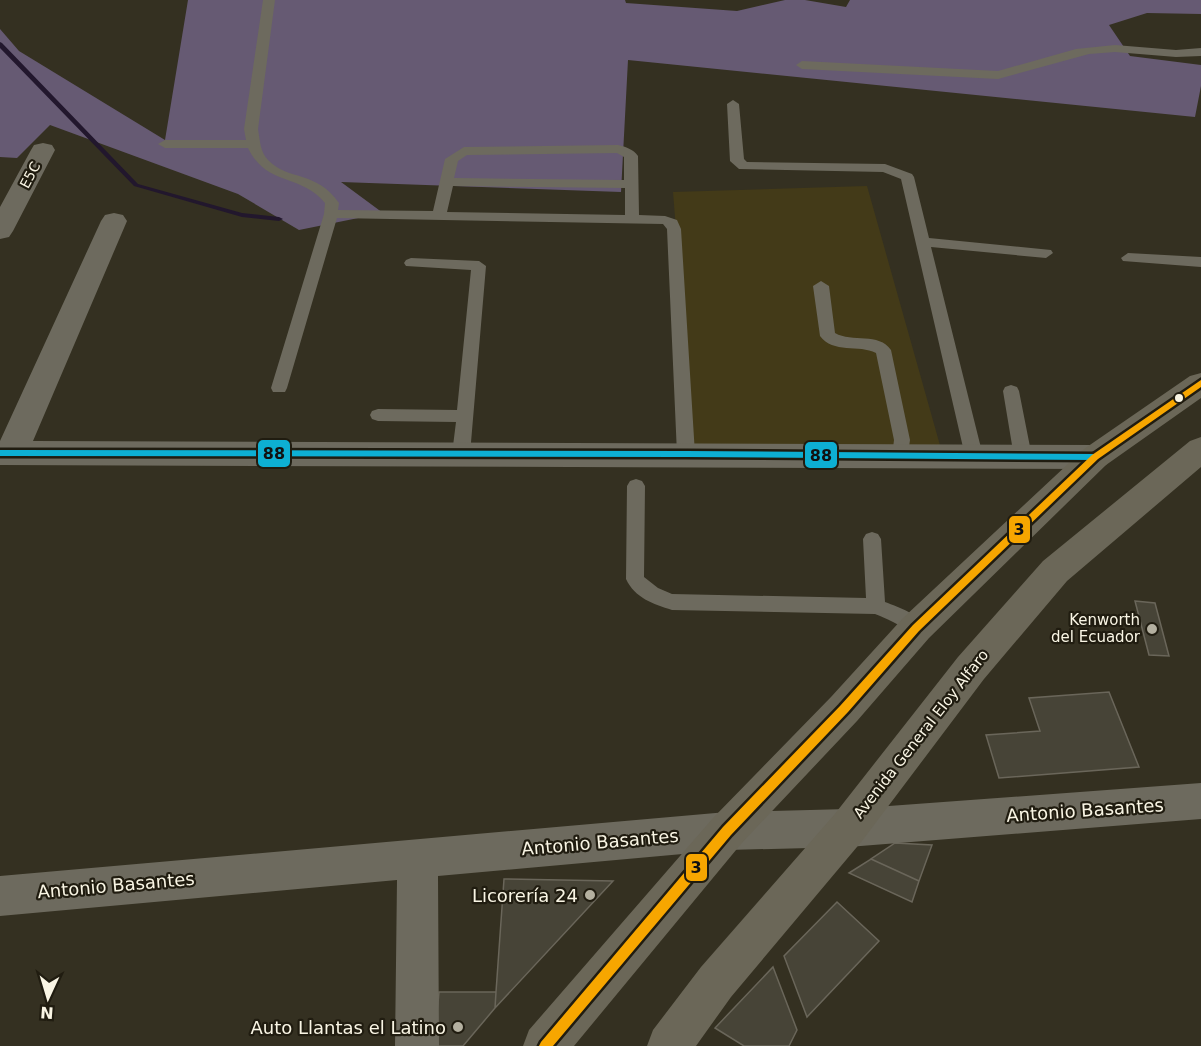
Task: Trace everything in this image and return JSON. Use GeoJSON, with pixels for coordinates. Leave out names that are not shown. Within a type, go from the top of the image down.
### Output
{"type":"FeatureCollection","features":[{"type":"Feature","properties":{"kind":"main road"},"geometry":{"type":"LineString","coordinates":[[545,1046],[727,831],[844,709],[916,627],[1095,457],[1201,383]]}},
{"type":"Feature","properties":{"kind":"main road","name":"Avenida General Eloy Alfaro"},"geometry":{"type":"LineString","coordinates":[[669,1046],[716,982],[848,828],[971,668],[1055,571],[1201,449]]}},
{"type":"Feature","properties":{"kind":"street","name":"E5C"},"geometry":{"type":"LineString","coordinates":[[0,231],[43,150]]}},
{"type":"Feature","properties":{"kind":"street"},"geometry":{"type":"LineString","coordinates":[[114,221],[6,453],[1095,457]]}},
{"type":"Feature","properties":{"kind":"street","name":"Antonio Basantes"},"geometry":{"type":"LineString","coordinates":[[0,896],[727,831],[848,828],[1201,801]]}},
{"type":"Feature","properties":{"kind":"street"},"geometry":{"type":"LineString","coordinates":[[417,1046],[418,858]]}},
{"type":"Feature","properties":{"kind":"lane"},"geometry":{"type":"LineString","coordinates":[[269,0],[251,129],[252,144],[259,160],[268,169],[322,190],[332,202],[331,214],[279,388]]}},
{"type":"Feature","properties":{"kind":"lane"},"geometry":{"type":"LineString","coordinates":[[802,65],[998,75],[1014,72],[1052,58],[1100,49],[1187,54],[1201,52]]}},
{"type":"Feature","properties":{"kind":"lane"},"geometry":{"type":"LineString","coordinates":[[733,104],[737,161],[744,166],[885,168],[907,177],[974,456]]}},
{"type":"Feature","properties":{"kind":"lane"},"geometry":{"type":"LineString","coordinates":[[165,144],[252,144]]}},
{"type":"Feature","properties":{"kind":"lane"},"geometry":{"type":"LineString","coordinates":[[439,215],[452,159],[464,151],[618,149],[631,156],[632,218]]}},
{"type":"Feature","properties":{"kind":"lane"},"geometry":{"type":"LineString","coordinates":[[447,182],[632,184]]}},
{"type":"Feature","properties":{"kind":"lane"},"geometry":{"type":"LineString","coordinates":[[331,214],[632,218],[665,220],[672,223],[686,454]]}},
{"type":"Feature","properties":{"kind":"lane"},"geometry":{"type":"LineString","coordinates":[[923,242],[1046,253]]}},
{"type":"Feature","properties":{"kind":"lane"},"geometry":{"type":"LineString","coordinates":[[1128,258],[1201,262]]}},
{"type":"Feature","properties":{"kind":"lane"},"geometry":{"type":"LineString","coordinates":[[411,263],[479,266],[462,454]]}},
{"type":"Feature","properties":{"kind":"lane"},"geometry":{"type":"LineString","coordinates":[[821,286],[828,336],[841,343],[869,343],[883,350],[902,440],[901,456]]}},
{"type":"Feature","properties":{"kind":"lane"},"geometry":{"type":"LineString","coordinates":[[1011,391],[1023,457]]}},
{"type":"Feature","properties":{"kind":"lane"},"geometry":{"type":"LineString","coordinates":[[378,415],[465,416]]}},
{"type":"Feature","properties":{"kind":"lane"},"geometry":{"type":"LineString","coordinates":[[636,486],[634,579],[643,591],[656,598],[672,602],[876,606],[902,617],[916,627]]}},
{"type":"Feature","properties":{"kind":"lane"},"geometry":{"type":"LineString","coordinates":[[872,539],[876,606]]}},
{"type":"Feature","properties":{"kind":"shaded area"},"geometry":{"type":"Polygon","coordinates":[[[188,0],[625,0],[626,3],[737,11],[785,0],[805,0],[846,7],[850,0],[1201,0],[1201,14],[1147,13],[1109,25],[1130,56],[1201,65],[1201,86],[1195,117],[628,60],[621,192],[341,182],[383,213],[299,230],[238,194],[50,125],[17,158],[0,157],[0,29],[19,51],[165,140],[188,0]]]}},
{"type":"Feature","properties":{"kind":"shaded area"},"geometry":{"type":"Polygon","coordinates":[[[867,186],[943,456],[694,454],[673,192],[867,186]]]}},
{"type":"Feature","properties":{"kind":"building","name":"Kenworth del Ecuador"},"geometry":{"type":"Polygon","coordinates":[[[1135,601],[1155,603],[1169,656],[1149,655],[1135,601]]]}},
{"type":"Feature","properties":{"kind":"building"},"geometry":{"type":"Polygon","coordinates":[[[1109,692],[1139,767],[999,778],[986,735],[1040,731],[1029,698],[1109,692]]]}},
{"type":"Feature","properties":{"kind":"building"},"geometry":{"type":"Polygon","coordinates":[[[895,843],[932,845],[919,881],[871,859],[895,843]]]}},
{"type":"Feature","properties":{"kind":"building"},"geometry":{"type":"Polygon","coordinates":[[[871,859],[919,881],[912,902],[849,873],[871,859]]]}},
{"type":"Feature","properties":{"kind":"building"},"geometry":{"type":"Polygon","coordinates":[[[504,879],[613,881],[495,1008],[496,992],[504,879]]]}},
{"type":"Feature","properties":{"kind":"building"},"geometry":{"type":"Polygon","coordinates":[[[837,902],[879,941],[807,1017],[784,956],[837,902]]]}},
{"type":"Feature","properties":{"kind":"building"},"geometry":{"type":"Polygon","coordinates":[[[773,967],[797,1030],[789,1046],[744,1046],[715,1028],[773,967]]]}},
{"type":"Feature","properties":{"kind":"building","name":"Auto Llantas el Latino"},"geometry":{"type":"Polygon","coordinates":[[[439,992],[496,992],[495,1008],[463,1046],[434,1046],[439,992]]]}},
{"type":"Feature","properties":{"kind":"waterway"},"geometry":{"type":"LineString","coordinates":[[0,44],[136,185],[242,215],[279,219]]}},
{"type":"Feature","properties":{"kind":"transit line","name":"3"},"geometry":{"type":"LineString","coordinates":[[545,1046],[727,831],[844,709],[916,628],[1095,457],[1201,383]]}},
{"type":"Feature","properties":{"kind":"transit line","name":"88"},"geometry":{"type":"LineString","coordinates":[[0,453],[1095,457]]}},
{"type":"Feature","properties":{"kind":"place","name":"Kenworth del Ecuador"},"geometry":{"type":"Point","coordinates":[1152,629]}},
{"type":"Feature","properties":{"kind":"place","name":"Licorería 24"},"geometry":{"type":"Point","coordinates":[590,895]}},
{"type":"Feature","properties":{"kind":"place","name":"Auto Llantas el Latino"},"geometry":{"type":"Point","coordinates":[458,1027]}}]}
